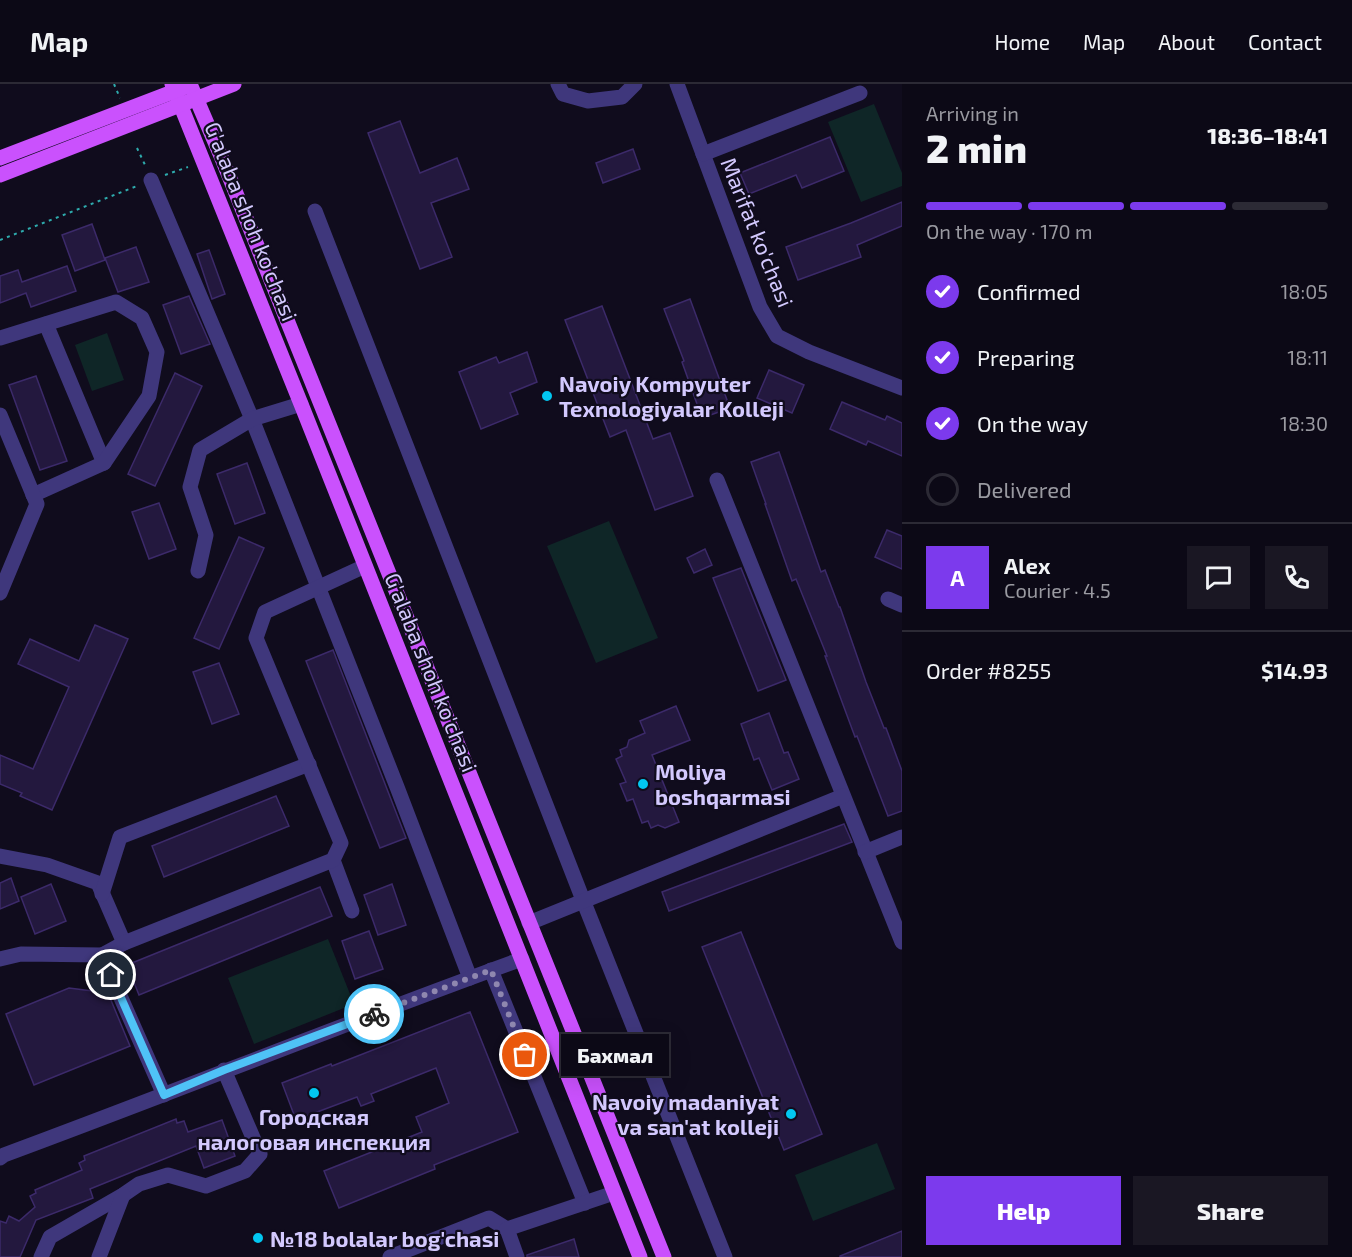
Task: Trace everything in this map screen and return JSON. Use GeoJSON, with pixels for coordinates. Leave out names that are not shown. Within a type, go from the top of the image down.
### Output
{"type":"FeatureCollection","features":[{"type":"Feature","properties":{"kind":"main road"},"geometry":{"type":"LineString","coordinates":[[0,158],[193,88],[234,84]]}},
{"type":"Feature","properties":{"kind":"main road","name":"G'alaba shoh ko'chasi"},"geometry":{"type":"LineString","coordinates":[[193,88],[664,1257]]}},
{"type":"Feature","properties":{"kind":"main road"},"geometry":{"type":"LineString","coordinates":[[0,175],[175,94]]}},
{"type":"Feature","properties":{"kind":"main road","name":"G'alaba shoh ko'chasi"},"geometry":{"type":"LineString","coordinates":[[175,94],[301,404],[640,1257]]}},
{"type":"Feature","properties":{"kind":"street"},"geometry":{"type":"LineString","coordinates":[[558,84],[563,94],[588,102],[622,97],[635,84]]}},
{"type":"Feature","properties":{"kind":"street","name":"Marifat ko'chasi"},"geometry":{"type":"LineString","coordinates":[[677,84],[760,307],[777,336],[809,352],[902,388]]}},
{"type":"Feature","properties":{"kind":"street"},"geometry":{"type":"LineString","coordinates":[[703,154],[860,93]]}},
{"type":"Feature","properties":{"kind":"street"},"geometry":{"type":"LineString","coordinates":[[152,180],[252,419],[470,978]]}},
{"type":"Feature","properties":{"kind":"street"},"geometry":{"type":"LineString","coordinates":[[315,211],[583,900],[725,1257]]}},
{"type":"Feature","properties":{"kind":"street"},"geometry":{"type":"LineString","coordinates":[[0,338],[116,302],[141,318],[157,352],[149,396],[104,463],[33,495]]}},
{"type":"Feature","properties":{"kind":"street"},"geometry":{"type":"LineString","coordinates":[[46,324],[104,463]]}},
{"type":"Feature","properties":{"kind":"street"},"geometry":{"type":"LineString","coordinates":[[885,381],[902,375]]}},
{"type":"Feature","properties":{"kind":"street"},"geometry":{"type":"LineString","coordinates":[[198,571],[206,536],[190,487],[200,450],[252,419],[301,404]]}},
{"type":"Feature","properties":{"kind":"street"},"geometry":{"type":"LineString","coordinates":[[0,415],[36,504],[0,593]]}},
{"type":"Feature","properties":{"kind":"street"},"geometry":{"type":"LineString","coordinates":[[717,480],[902,942]]}},
{"type":"Feature","properties":{"kind":"street"},"geometry":{"type":"LineString","coordinates":[[0,959],[21,954],[102,955],[124,943],[333,860],[341,843],[256,638],[265,612],[365,566]]}},
{"type":"Feature","properties":{"kind":"street"},"geometry":{"type":"LineString","coordinates":[[102,894],[120,837],[309,764]]}},
{"type":"Feature","properties":{"kind":"street"},"geometry":{"type":"LineString","coordinates":[[529,923],[843,796]]}},
{"type":"Feature","properties":{"kind":"street"},"geometry":{"type":"LineString","coordinates":[[865,852],[902,837]]}},
{"type":"Feature","properties":{"kind":"street"},"geometry":{"type":"LineString","coordinates":[[0,856],[47,865],[98,883],[124,943]]}},
{"type":"Feature","properties":{"kind":"street"},"geometry":{"type":"LineString","coordinates":[[333,860],[352,911]]}},
{"type":"Feature","properties":{"kind":"street"},"geometry":{"type":"LineString","coordinates":[[102,955],[164,1095]]}},
{"type":"Feature","properties":{"kind":"street"},"geometry":{"type":"LineString","coordinates":[[0,1158],[224,1070],[522,959]]}},
{"type":"Feature","properties":{"kind":"street"},"geometry":{"type":"LineString","coordinates":[[491,970],[585,1203]]}},
{"type":"Feature","properties":{"kind":"street"},"geometry":{"type":"LineString","coordinates":[[40,1257],[50,1237],[139,1184],[168,1175],[206,1186],[245,1171],[260,1154],[224,1070]]}},
{"type":"Feature","properties":{"kind":"street"},"geometry":{"type":"LineString","coordinates":[[507,1230],[614,1193]]}},
{"type":"Feature","properties":{"kind":"street"},"geometry":{"type":"LineString","coordinates":[[99,1257],[123,1195]]}},
{"type":"Feature","properties":{"kind":"street"},"geometry":{"type":"LineString","coordinates":[[390,1257],[489,1218],[507,1230],[517,1257]]}},
{"type":"Feature","properties":{"kind":"path"},"geometry":{"type":"LineString","coordinates":[[114,84],[121,100]]}},
{"type":"Feature","properties":{"kind":"path"},"geometry":{"type":"LineString","coordinates":[[137,148],[152,180]]}},
{"type":"Feature","properties":{"kind":"path"},"geometry":{"type":"LineString","coordinates":[[0,240],[188,167]]}},
{"type":"Feature","properties":{"kind":"green space"},"geometry":{"type":"Polygon","coordinates":[[[874,104],[902,173],[902,186],[861,202],[828,122],[874,104]]]}},
{"type":"Feature","properties":{"kind":"green space"},"geometry":{"type":"Polygon","coordinates":[[[107,333],[124,380],[92,391],[75,345],[107,333]]]}},
{"type":"Feature","properties":{"kind":"green space"},"geometry":{"type":"Polygon","coordinates":[[[609,521],[658,638],[596,663],[547,546],[609,521]]]}},
{"type":"Feature","properties":{"kind":"green space"},"geometry":{"type":"Polygon","coordinates":[[[328,939],[354,1004],[254,1044],[228,978],[328,939]]]}},
{"type":"Feature","properties":{"kind":"green space"},"geometry":{"type":"Polygon","coordinates":[[[877,1143],[895,1189],[813,1221],[795,1175],[877,1143]]]}},
{"type":"Feature","properties":{"kind":"building"},"geometry":{"type":"Polygon","coordinates":[[[400,121],[420,173],[457,158],[469,189],[431,203],[452,257],[420,269],[368,133],[400,121]]]}},
{"type":"Feature","properties":{"kind":"building"},"geometry":{"type":"Polygon","coordinates":[[[830,137],[844,171],[802,188],[796,175],[749,194],[740,173],[830,137]]]}},
{"type":"Feature","properties":{"kind":"building"},"geometry":{"type":"Polygon","coordinates":[[[633,149],[640,169],[603,183],[596,163],[633,149]]]}},
{"type":"Feature","properties":{"kind":"building"},"geometry":{"type":"Polygon","coordinates":[[[902,202],[902,226],[857,245],[861,257],[798,280],[786,247],[902,202]]]}},
{"type":"Feature","properties":{"kind":"building"},"geometry":{"type":"Polygon","coordinates":[[[92,224],[105,260],[75,271],[62,235],[92,224]]]}},
{"type":"Feature","properties":{"kind":"building"},"geometry":{"type":"Polygon","coordinates":[[[136,247],[149,282],[118,292],[105,258],[136,247]]]}},
{"type":"Feature","properties":{"kind":"building"},"geometry":{"type":"Polygon","coordinates":[[[209,250],[225,294],[212,299],[197,254],[209,250]]]}},
{"type":"Feature","properties":{"kind":"building"},"geometry":{"type":"Polygon","coordinates":[[[67,266],[76,291],[31,307],[26,293],[0,303],[0,276],[18,270],[22,282],[67,266]]]}},
{"type":"Feature","properties":{"kind":"building"},"geometry":{"type":"Polygon","coordinates":[[[189,296],[210,344],[181,354],[163,305],[189,296]]]}},
{"type":"Feature","properties":{"kind":"building"},"geometry":{"type":"Polygon","coordinates":[[[690,299],[730,408],[702,418],[664,309],[690,299]]]}},
{"type":"Feature","properties":{"kind":"building"},"geometry":{"type":"Polygon","coordinates":[[[602,306],[653,439],[670,433],[693,496],[655,510],[626,430],[610,437],[565,320],[602,306]]]}},
{"type":"Feature","properties":{"kind":"building"},"geometry":{"type":"Polygon","coordinates":[[[527,352],[537,382],[510,393],[518,414],[481,429],[459,372],[496,357],[499,363],[527,352]]]}},
{"type":"Feature","properties":{"kind":"building"},"geometry":{"type":"Polygon","coordinates":[[[769,370],[804,385],[792,413],[757,398],[769,370]]]}},
{"type":"Feature","properties":{"kind":"building"},"geometry":{"type":"Polygon","coordinates":[[[175,373],[202,386],[155,486],[128,474],[175,373]]]}},
{"type":"Feature","properties":{"kind":"building"},"geometry":{"type":"Polygon","coordinates":[[[36,376],[67,461],[40,470],[9,385],[36,376]]]}},
{"type":"Feature","properties":{"kind":"building"},"geometry":{"type":"Polygon","coordinates":[[[842,402],[885,420],[887,416],[902,423],[902,456],[868,441],[866,445],[830,429],[842,402]]]}},
{"type":"Feature","properties":{"kind":"building"},"geometry":{"type":"Polygon","coordinates":[[[779,452],[821,572],[825,570],[902,771],[902,811],[888,816],[857,736],[855,737],[825,656],[827,656],[796,579],[792,581],[751,462],[779,452]]]}},
{"type":"Feature","properties":{"kind":"building"},"geometry":{"type":"Polygon","coordinates":[[[247,463],[265,513],[235,524],[217,474],[247,463]]]}},
{"type":"Feature","properties":{"kind":"building"},"geometry":{"type":"Polygon","coordinates":[[[159,503],[176,549],[149,559],[132,512],[159,503]]]}},
{"type":"Feature","properties":{"kind":"building"},"geometry":{"type":"Polygon","coordinates":[[[887,530],[902,536],[902,569],[875,557],[887,530]]]}},
{"type":"Feature","properties":{"kind":"building"},"geometry":{"type":"Polygon","coordinates":[[[239,537],[264,548],[219,649],[194,638],[239,537]]]}},
{"type":"Feature","properties":{"kind":"building"},"geometry":{"type":"Polygon","coordinates":[[[705,549],[712,565],[694,573],[687,558],[705,549]]]}},
{"type":"Feature","properties":{"kind":"building"},"geometry":{"type":"Polygon","coordinates":[[[741,568],[786,680],[758,691],[713,578],[741,568]]]}},
{"type":"Feature","properties":{"kind":"building"},"geometry":{"type":"Polygon","coordinates":[[[95,625],[128,639],[52,810],[0,784],[0,755],[33,769],[69,687],[18,664],[30,639],[79,661],[95,625]]]}},
{"type":"Feature","properties":{"kind":"building"},"geometry":{"type":"Polygon","coordinates":[[[333,650],[406,838],[380,848],[306,661],[333,650]]]}},
{"type":"Feature","properties":{"kind":"building"},"geometry":{"type":"Polygon","coordinates":[[[219,663],[239,714],[212,724],[193,672],[219,663]]]}},
{"type":"Feature","properties":{"kind":"building"},"geometry":{"type":"Polygon","coordinates":[[[676,706],[690,740],[652,755],[679,822],[665,828],[658,825],[651,828],[648,821],[642,823],[633,799],[627,801],[620,784],[626,782],[616,759],[622,756],[620,750],[627,747],[629,740],[645,733],[640,721],[676,706]]]}},
{"type":"Feature","properties":{"kind":"building"},"geometry":{"type":"Polygon","coordinates":[[[769,713],[784,753],[788,752],[799,779],[772,790],[759,758],[754,760],[741,724],[769,713]]]}},
{"type":"Feature","properties":{"kind":"building"},"geometry":{"type":"Polygon","coordinates":[[[276,796],[289,826],[164,877],[152,846],[276,796]]]}},
{"type":"Feature","properties":{"kind":"building"},"geometry":{"type":"Polygon","coordinates":[[[844,824],[852,842],[669,911],[662,892],[844,824]]]}},
{"type":"Feature","properties":{"kind":"building"},"geometry":{"type":"Polygon","coordinates":[[[11,878],[19,901],[0,909],[0,883],[11,878]]]}},
{"type":"Feature","properties":{"kind":"building"},"geometry":{"type":"Polygon","coordinates":[[[51,884],[66,921],[35,934],[21,897],[51,884]]]}},
{"type":"Feature","properties":{"kind":"building"},"geometry":{"type":"Polygon","coordinates":[[[392,884],[406,925],[378,935],[364,895],[392,884]]]}},
{"type":"Feature","properties":{"kind":"building"},"geometry":{"type":"Polygon","coordinates":[[[320,887],[332,916],[139,995],[127,965],[320,887]]]}},
{"type":"Feature","properties":{"kind":"building"},"geometry":{"type":"Polygon","coordinates":[[[369,931],[383,969],[355,979],[342,941],[369,931]]]}},
{"type":"Feature","properties":{"kind":"building"},"geometry":{"type":"Polygon","coordinates":[[[741,932],[822,1134],[784,1150],[702,947],[741,932]]]}},
{"type":"Feature","properties":{"kind":"building"},"geometry":{"type":"Polygon","coordinates":[[[69,988],[108,993],[130,1046],[34,1085],[6,1014],[69,988]]]}},
{"type":"Feature","properties":{"kind":"building"},"geometry":{"type":"Polygon","coordinates":[[[470,1012],[518,1132],[434,1165],[435,1169],[339,1208],[324,1171],[422,1132],[416,1117],[449,1103],[436,1068],[371,1094],[374,1101],[361,1106],[357,1097],[296,1120],[282,1083],[470,1012]]]}},
{"type":"Feature","properties":{"kind":"building"},"geometry":{"type":"Polygon","coordinates":[[[176,1119],[177,1123],[184,1121],[188,1132],[222,1120],[235,1156],[204,1168],[196,1146],[90,1189],[93,1198],[36,1220],[20,1257],[0,1257],[0,1221],[6,1223],[9,1216],[19,1221],[35,1207],[30,1196],[36,1193],[35,1190],[82,1170],[79,1163],[85,1160],[84,1156],[176,1119]]]}},
{"type":"Feature","properties":{"kind":"building"},"geometry":{"type":"Polygon","coordinates":[[[902,1231],[902,1257],[840,1257],[840,1256],[902,1231]]]}},
{"type":"Feature","properties":{"kind":"building"},"geometry":{"type":"Polygon","coordinates":[[[574,1239],[579,1257],[527,1257],[527,1255],[574,1239]]]}},
{"type":"Feature","properties":{"kind":"way so far"},"geometry":{"type":"LineString","coordinates":[[374,1014],[491,970],[525,1055]]}},
{"type":"Feature","properties":{"kind":"place","name":"Navoiy Kompyuter Texnologiyalar Kolleji"},"geometry":{"type":"Point","coordinates":[547,396]}},
{"type":"Feature","properties":{"kind":"place","name":"Moliya boshqarmasi"},"geometry":{"type":"Point","coordinates":[643,784]}},
{"type":"Feature","properties":{"kind":"place","name":"Бахмал"},"geometry":{"type":"Point","coordinates":[525,1055]}},
{"type":"Feature","properties":{"kind":"place","name":"Городская налоговая инспекция"},"geometry":{"type":"Point","coordinates":[314,1093]}},
{"type":"Feature","properties":{"kind":"place","name":"Navoiy madaniyat va san'at kolleji"},"geometry":{"type":"Point","coordinates":[791,1114]}},
{"type":"Feature","properties":{"kind":"place","name":"№18 bolalar bog'chasi"},"geometry":{"type":"Point","coordinates":[258,1238]}},
{"type":"Feature","properties":{"kind":"route"},"geometry":{"type":"LineString","coordinates":[[111,975],[164,1095],[374,1014]]}}]}
